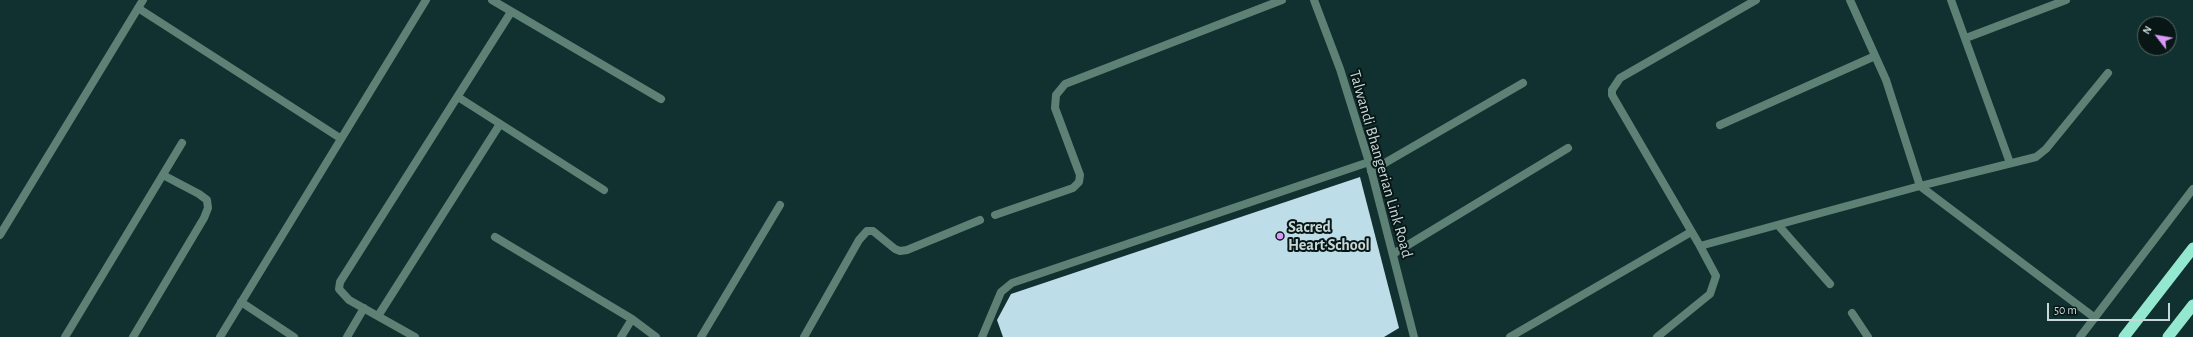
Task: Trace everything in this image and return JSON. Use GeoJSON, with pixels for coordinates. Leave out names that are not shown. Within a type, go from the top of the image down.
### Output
{"type":"FeatureCollection","features":[{"type":"Feature","properties":{"kind":"highway"},"geometry":{"type":"LineString","coordinates":[[2124,337],[2193,248]]}},
{"type":"Feature","properties":{"kind":"highway"},"geometry":{"type":"LineString","coordinates":[[2168,337],[2193,305]]}},
{"type":"Feature","properties":{"kind":"street"},"geometry":{"type":"LineString","coordinates":[[0,235],[143,0]]}},
{"type":"Feature","properties":{"kind":"street"},"geometry":{"type":"LineString","coordinates":[[220,337],[340,138],[426,0]]}},
{"type":"Feature","properties":{"kind":"street"},"geometry":{"type":"LineString","coordinates":[[492,0],[661,99]]}},
{"type":"Feature","properties":{"kind":"street"},"geometry":{"type":"LineString","coordinates":[[995,215],[1073,188],[1079,182],[1080,175],[1055,108],[1056,95],[1065,84],[1282,0]]}},
{"type":"Feature","properties":{"kind":"street","name":"Talwandi Bhangerian Link Road"},"geometry":{"type":"LineString","coordinates":[[1314,0],[1340,69],[1369,162],[1414,337]]}},
{"type":"Feature","properties":{"kind":"street"},"geometry":{"type":"LineString","coordinates":[[1657,337],[1710,294],[1714,287],[1714,272],[1612,95],[1612,90],[1620,78],[1756,0]]}},
{"type":"Feature","properties":{"kind":"street"},"geometry":{"type":"LineString","coordinates":[[1850,0],[1886,80],[1920,186],[2095,318]]}},
{"type":"Feature","properties":{"kind":"street"},"geometry":{"type":"LineString","coordinates":[[1951,0],[2010,163]]}},
{"type":"Feature","properties":{"kind":"street"},"geometry":{"type":"LineString","coordinates":[[1966,38],[2066,0]]}},
{"type":"Feature","properties":{"kind":"street"},"geometry":{"type":"LineString","coordinates":[[138,8],[340,138]]}},
{"type":"Feature","properties":{"kind":"street"},"geometry":{"type":"LineString","coordinates":[[415,337],[342,294],[339,289],[340,282],[511,12]]}},
{"type":"Feature","properties":{"kind":"street"},"geometry":{"type":"LineString","coordinates":[[1720,125],[1875,56]]}},
{"type":"Feature","properties":{"kind":"street"},"geometry":{"type":"LineString","coordinates":[[1700,246],[1920,186],[2036,157],[2046,149],[2108,73]]}},
{"type":"Feature","properties":{"kind":"street"},"geometry":{"type":"LineString","coordinates":[[1371,171],[1523,83]]}},
{"type":"Feature","properties":{"kind":"street"},"geometry":{"type":"LineString","coordinates":[[458,97],[604,190]]}},
{"type":"Feature","properties":{"kind":"street"},"geometry":{"type":"LineString","coordinates":[[378,316],[500,124]]}},
{"type":"Feature","properties":{"kind":"street"},"geometry":{"type":"LineString","coordinates":[[65,337],[182,143]]}},
{"type":"Feature","properties":{"kind":"street"},"geometry":{"type":"LineString","coordinates":[[1393,254],[1568,148]]}},
{"type":"Feature","properties":{"kind":"street"},"geometry":{"type":"LineString","coordinates":[[982,337],[1001,292],[1012,283],[1369,162]]}},
{"type":"Feature","properties":{"kind":"street"},"geometry":{"type":"LineString","coordinates":[[133,337],[204,218],[208,208],[207,200],[199,194],[163,175]]}},
{"type":"Feature","properties":{"kind":"street"},"geometry":{"type":"LineString","coordinates":[[2080,337],[2193,189]]}},
{"type":"Feature","properties":{"kind":"street"},"geometry":{"type":"LineString","coordinates":[[701,337],[780,204]]}},
{"type":"Feature","properties":{"kind":"street"},"geometry":{"type":"LineString","coordinates":[[804,337],[860,240],[867,231],[873,231],[895,249],[900,251],[907,250],[980,220]]}},
{"type":"Feature","properties":{"kind":"street"},"geometry":{"type":"LineString","coordinates":[[1778,225],[1830,284]]}},
{"type":"Feature","properties":{"kind":"street"},"geometry":{"type":"LineString","coordinates":[[1510,337],[1691,232]]}},
{"type":"Feature","properties":{"kind":"street"},"geometry":{"type":"LineString","coordinates":[[495,237],[632,319],[656,337]]}},
{"type":"Feature","properties":{"kind":"street"},"geometry":{"type":"LineString","coordinates":[[241,302],[294,337]]}},
{"type":"Feature","properties":{"kind":"street"},"geometry":{"type":"LineString","coordinates":[[346,337],[364,308]]}},
{"type":"Feature","properties":{"kind":"street"},"geometry":{"type":"LineString","coordinates":[[1852,313],[1868,337]]}},
{"type":"Feature","properties":{"kind":"street"},"geometry":{"type":"LineString","coordinates":[[620,337],[632,319]]}},
{"type":"Feature","properties":{"kind":"building","name":"Sacred Heart School"},"geometry":{"type":"Polygon","coordinates":[[[1360,177],[1399,328],[1384,337],[1003,337],[997,320],[1011,294],[1360,177]]]}},
{"type":"Feature","properties":{"kind":"place","name":"Sacred Heart School"},"geometry":{"type":"Point","coordinates":[1280,236]}}]}
